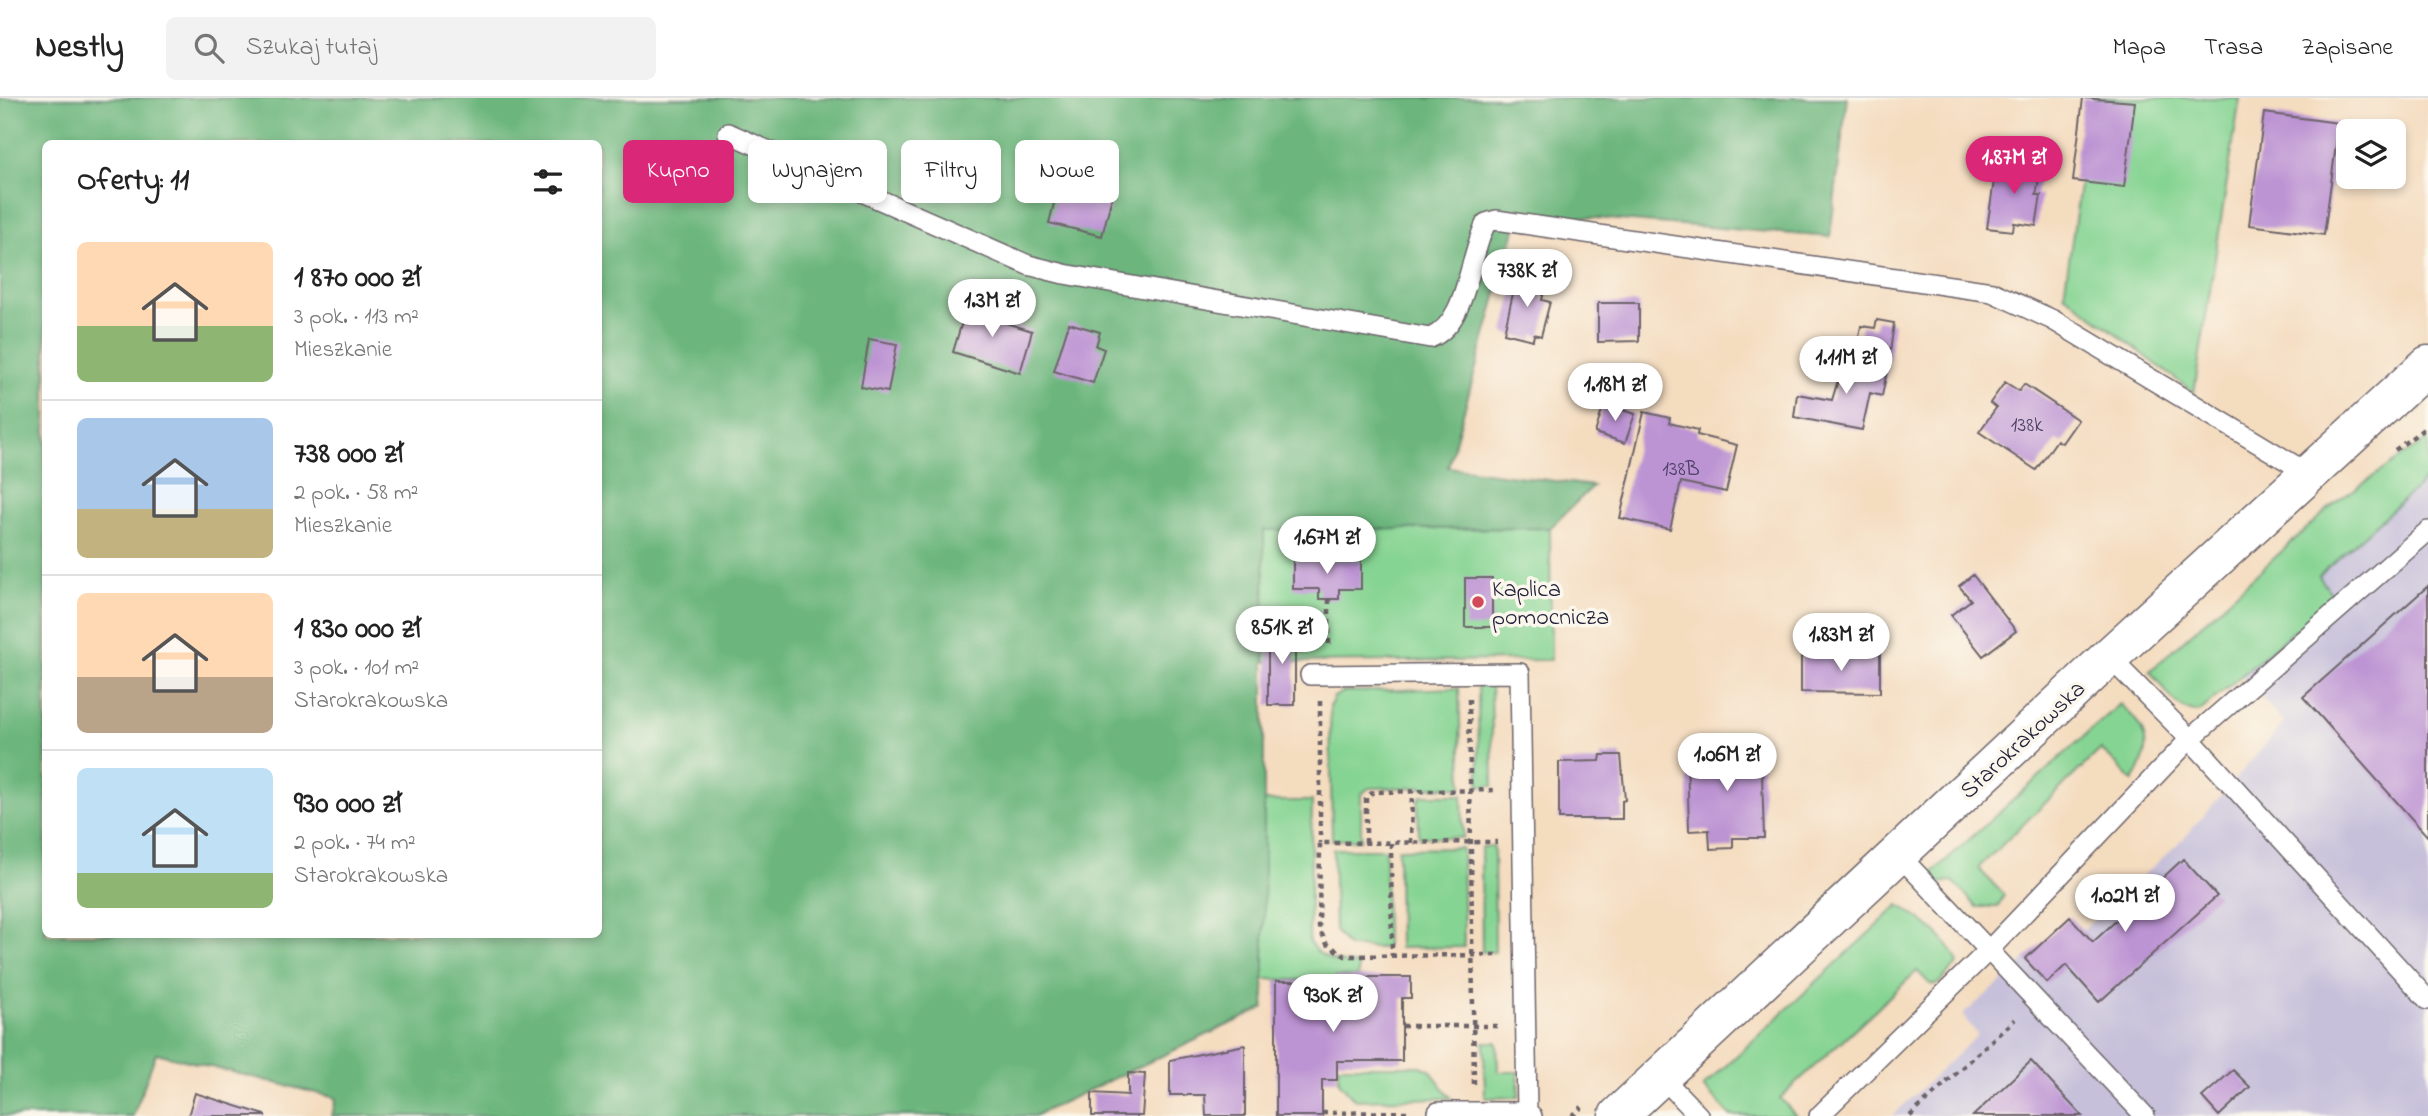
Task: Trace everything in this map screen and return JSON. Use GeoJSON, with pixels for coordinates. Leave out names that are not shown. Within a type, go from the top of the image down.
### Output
{"type":"FeatureCollection","features":[{"type":"Feature","properties":{"kind":"street","name":"Starokrakowska"},"geometry":{"type":"LineString","coordinates":[[1618,1116],[2109,657],[2428,365]]}},
{"type":"Feature","properties":{"kind":"lane"},"geometry":{"type":"LineString","coordinates":[[728,133],[1028,265],[1063,274],[1430,338],[1443,333],[1455,320],[1476,241],[1486,223],[1496,220],[1992,292],[2053,320],[2309,474]]}},
{"type":"Feature","properties":{"kind":"lane"},"geometry":{"type":"LineString","coordinates":[[1819,1116],[1990,949],[2190,739],[2428,531]]}},
{"type":"Feature","properties":{"kind":"lane"},"geometry":{"type":"LineString","coordinates":[[2109,657],[2190,739],[2428,1000]]}},
{"type":"Feature","properties":{"kind":"lane"},"geometry":{"type":"LineString","coordinates":[[1320,675],[1520,673],[1530,1114],[1438,1112]]}},
{"type":"Feature","properties":{"kind":"lane"},"geometry":{"type":"LineString","coordinates":[[1898,854],[2145,1116]]}},
{"type":"Feature","properties":{"kind":"lane"},"geometry":{"type":"LineString","coordinates":[[1661,1076],[1699,1116]]}},
{"type":"Feature","properties":{"kind":"path"},"geometry":{"type":"LineString","coordinates":[[1329,599],[1320,675],[1319,929],[1327,944],[1345,956],[1525,954]]}},
{"type":"Feature","properties":{"kind":"path"},"geometry":{"type":"LineString","coordinates":[[1469,673],[1474,1112]]}},
{"type":"Feature","properties":{"kind":"path"},"geometry":{"type":"LineString","coordinates":[[1366,843],[1366,798],[1373,792],[1522,789]]}},
{"type":"Feature","properties":{"kind":"path"},"geometry":{"type":"LineString","coordinates":[[1411,843],[1412,791]]}},
{"type":"Feature","properties":{"kind":"path"},"geometry":{"type":"LineString","coordinates":[[1320,843],[1523,841]]}},
{"type":"Feature","properties":{"kind":"path"},"geometry":{"type":"LineString","coordinates":[[1391,843],[1392,956]]}},
{"type":"Feature","properties":{"kind":"path"},"geometry":{"type":"LineString","coordinates":[[1910,1116],[2036,1000]]}},
{"type":"Feature","properties":{"kind":"path"},"geometry":{"type":"LineString","coordinates":[[1402,1026],[1526,1026]]}},
{"type":"Feature","properties":{"kind":"path"},"geometry":{"type":"LineString","coordinates":[[1322,1113],[1438,1112]]}},
{"type":"Feature","properties":{"kind":"shaded area"},"geometry":{"type":"Polygon","coordinates":[[[2428,477],[2428,1116],[1892,1116],[1978,1035],[1962,1015],[2011,974],[2070,917],[2083,930],[2184,838],[2284,723],[2228,660],[2428,477]]]}},
{"type":"Feature","properties":{"kind":"green space"},"geometry":{"type":"Polygon","coordinates":[[[0,98],[1847,98],[1830,237],[1520,212],[1448,467],[1593,486],[1550,528],[1264,530],[1264,1008],[1034,1116],[332,1116],[336,1098],[156,1053],[133,1116],[0,1116],[0,98]]]}},
{"type":"Feature","properties":{"kind":"green space"},"geometry":{"type":"Polygon","coordinates":[[[2093,98],[2240,98],[2194,393],[2064,294],[2093,98]]]}},
{"type":"Feature","properties":{"kind":"green space"},"geometry":{"type":"Polygon","coordinates":[[[2428,439],[2428,477],[2319,576],[2334,598],[2330,608],[2291,633],[2199,712],[2177,704],[2150,671],[2336,502],[2428,439]]]}},
{"type":"Feature","properties":{"kind":"green space"},"geometry":{"type":"Polygon","coordinates":[[[1550,528],[1551,660],[1265,662],[1264,530],[1550,528]]]}},
{"type":"Feature","properties":{"kind":"green space"},"geometry":{"type":"Polygon","coordinates":[[[1478,680],[1491,680],[1493,786],[1479,786],[1478,680]]]}},
{"type":"Feature","properties":{"kind":"green space"},"geometry":{"type":"Polygon","coordinates":[[[1459,688],[1462,787],[1369,788],[1361,794],[1361,840],[1332,840],[1330,706],[1334,697],[1343,692],[1459,688]]]}},
{"type":"Feature","properties":{"kind":"green space"},"geometry":{"type":"Polygon","coordinates":[[[2120,704],[2137,722],[2145,740],[2143,759],[2133,781],[2101,749],[1978,868],[2004,895],[1998,907],[1977,907],[1953,881],[1937,883],[1933,872],[2120,704]]]}},
{"type":"Feature","properties":{"kind":"green space"},"geometry":{"type":"Polygon","coordinates":[[[1422,795],[1462,795],[1463,838],[1419,837],[1418,801],[1422,795]]]}},
{"type":"Feature","properties":{"kind":"green space"},"geometry":{"type":"Polygon","coordinates":[[[1264,801],[1312,801],[1309,942],[1330,960],[1358,965],[1358,977],[1336,977],[1336,981],[1264,979],[1264,801]]]}},
{"type":"Feature","properties":{"kind":"green space"},"geometry":{"type":"Polygon","coordinates":[[[1481,847],[1494,847],[1495,952],[1482,952],[1481,847]]]}},
{"type":"Feature","properties":{"kind":"green space"},"geometry":{"type":"Polygon","coordinates":[[[1462,848],[1464,947],[1399,948],[1398,849],[1462,848]]]}},
{"type":"Feature","properties":{"kind":"green space"},"geometry":{"type":"Polygon","coordinates":[[[1333,849],[1385,849],[1386,948],[1348,947],[1335,931],[1333,849]]]}},
{"type":"Feature","properties":{"kind":"green space"},"geometry":{"type":"Polygon","coordinates":[[[1899,905],[1941,937],[1958,963],[1937,985],[1930,984],[1917,971],[1780,1098],[1796,1116],[1731,1116],[1703,1087],[1899,905]]]}},
{"type":"Feature","properties":{"kind":"green space"},"geometry":{"type":"Polygon","coordinates":[[[1484,1042],[1497,1042],[1498,1072],[1518,1072],[1519,1097],[1485,1098],[1484,1042]]]}},
{"type":"Feature","properties":{"kind":"green space"},"geometry":{"type":"Polygon","coordinates":[[[1339,1066],[1421,1066],[1430,1070],[1451,1098],[1355,1100],[1339,1082],[1339,1066]]]}},
{"type":"Feature","properties":{"kind":"building"},"geometry":{"type":"Polygon","coordinates":[[[2083,98],[2135,102],[2124,187],[2073,181],[2083,98]]]}},
{"type":"Feature","properties":{"kind":"building"},"geometry":{"type":"Polygon","coordinates":[[[2264,113],[2336,123],[2336,145],[2324,235],[2249,225],[2264,113]]]}},
{"type":"Feature","properties":{"kind":"building"},"geometry":{"type":"Polygon","coordinates":[[[2009,155],[2026,158],[2024,171],[2040,174],[2036,195],[2041,195],[2036,226],[2014,223],[2013,231],[1987,228],[1996,167],[2007,168],[2009,155]]]}},
{"type":"Feature","properties":{"kind":"building"},"geometry":{"type":"Polygon","coordinates":[[[1054,203],[1110,203],[1102,236],[1049,223],[1054,203]]]}},
{"type":"Feature","properties":{"kind":"building"},"geometry":{"type":"Polygon","coordinates":[[[1517,276],[1546,283],[1542,300],[1550,302],[1541,336],[1534,334],[1533,340],[1504,333],[1517,276]]]}},
{"type":"Feature","properties":{"kind":"building"},"geometry":{"type":"Polygon","coordinates":[[[968,302],[1003,312],[1000,321],[1032,331],[1020,373],[953,352],[968,302]]]}},
{"type":"Feature","properties":{"kind":"building"},"geometry":{"type":"Polygon","coordinates":[[[1598,303],[1639,303],[1639,341],[1598,342],[1598,303]]]}},
{"type":"Feature","properties":{"kind":"building"},"geometry":{"type":"Polygon","coordinates":[[[1877,320],[1894,323],[1889,360],[1856,353],[1861,326],[1875,328],[1877,320]]]}},
{"type":"Feature","properties":{"kind":"building"},"geometry":{"type":"Polygon","coordinates":[[[1069,323],[1100,332],[1096,346],[1104,349],[1093,383],[1054,371],[1069,323]]]}},
{"type":"Feature","properties":{"kind":"building"},"geometry":{"type":"Polygon","coordinates":[[[869,339],[897,344],[888,392],[861,387],[869,339]]]}},
{"type":"Feature","properties":{"kind":"building"},"geometry":{"type":"Polygon","coordinates":[[[1845,357],[1888,366],[1882,396],[1870,393],[1862,430],[1794,417],[1797,394],[1832,400],[1845,357]]]}},
{"type":"Feature","properties":{"kind":"building"},"geometry":{"type":"Polygon","coordinates":[[[2005,382],[2019,391],[2024,384],[2078,420],[2062,443],[2057,440],[2036,470],[1979,432],[1996,408],[1990,403],[2005,382]]]}},
{"type":"Feature","properties":{"kind":"building"},"geometry":{"type":"Polygon","coordinates":[[[1604,404],[1635,414],[1625,443],[1595,433],[1604,404]]]}},
{"type":"Feature","properties":{"kind":"building"},"geometry":{"type":"Polygon","coordinates":[[[1644,412],[1670,418],[1669,423],[1698,430],[1697,435],[1737,445],[1726,492],[1681,482],[1670,529],[1620,518],[1644,412]]]}},
{"type":"Feature","properties":{"kind":"building"},"geometry":{"type":"Polygon","coordinates":[[[1293,560],[1361,560],[1361,589],[1339,589],[1339,599],[1319,599],[1319,589],[1293,589],[1293,560]]]}},
{"type":"Feature","properties":{"kind":"building"},"geometry":{"type":"Polygon","coordinates":[[[1973,575],[2016,631],[1983,656],[1951,615],[1971,600],[1959,586],[1973,575]]]}},
{"type":"Feature","properties":{"kind":"building","name":"Kaplica pomocnicza"},"geometry":{"type":"Polygon","coordinates":[[[1465,578],[1492,578],[1492,627],[1465,627],[1465,578]]]}},
{"type":"Feature","properties":{"kind":"building"},"geometry":{"type":"Polygon","coordinates":[[[2428,586],[2428,837],[2303,697],[2428,586]]]}},
{"type":"Feature","properties":{"kind":"building"},"geometry":{"type":"Polygon","coordinates":[[[1268,627],[1295,627],[1295,705],[1268,705],[1268,627]]]}},
{"type":"Feature","properties":{"kind":"building"},"geometry":{"type":"Polygon","coordinates":[[[1880,654],[1880,693],[1801,692],[1801,657],[1880,654]]]}},
{"type":"Feature","properties":{"kind":"building"},"geometry":{"type":"Polygon","coordinates":[[[1761,742],[1764,838],[1733,838],[1733,848],[1710,849],[1709,830],[1689,831],[1687,754],[1710,754],[1710,743],[1761,742]]]}},
{"type":"Feature","properties":{"kind":"building"},"geometry":{"type":"Polygon","coordinates":[[[1601,755],[1621,755],[1625,800],[1622,801],[1622,819],[1559,819],[1559,762],[1600,761],[1601,755]]]}},
{"type":"Feature","properties":{"kind":"building"},"geometry":{"type":"Polygon","coordinates":[[[2183,859],[2217,896],[2099,1002],[2066,965],[2047,983],[2025,959],[2070,917],[2093,942],[2183,859]]]}},
{"type":"Feature","properties":{"kind":"building"},"geometry":{"type":"Polygon","coordinates":[[[1336,977],[1411,977],[1411,998],[1402,998],[1402,1061],[1337,1061],[1337,1080],[1322,1080],[1322,1116],[1276,1116],[1276,981],[1336,981],[1336,977]]]}},
{"type":"Feature","properties":{"kind":"building"},"geometry":{"type":"Polygon","coordinates":[[[1245,1045],[1245,1116],[1206,1116],[1205,1095],[1170,1095],[1170,1060],[1245,1045]]]}},
{"type":"Feature","properties":{"kind":"building"},"geometry":{"type":"Polygon","coordinates":[[[2031,1061],[2082,1116],[1973,1116],[2031,1061]]]}},
{"type":"Feature","properties":{"kind":"building"},"geometry":{"type":"Polygon","coordinates":[[[2233,1070],[2250,1087],[2219,1116],[2202,1097],[2233,1070]]]}},
{"type":"Feature","properties":{"kind":"building"},"geometry":{"type":"Polygon","coordinates":[[[1128,1073],[1145,1074],[1142,1116],[1092,1116],[1092,1093],[1128,1095],[1128,1073]]]}},
{"type":"Feature","properties":{"kind":"building"},"geometry":{"type":"Polygon","coordinates":[[[195,1093],[265,1115],[265,1116],[188,1116],[195,1093]]]}},
{"type":"Feature","properties":{"kind":"place","name":"Kaplica pomocnicza"},"geometry":{"type":"Point","coordinates":[1478,602]}}]}
